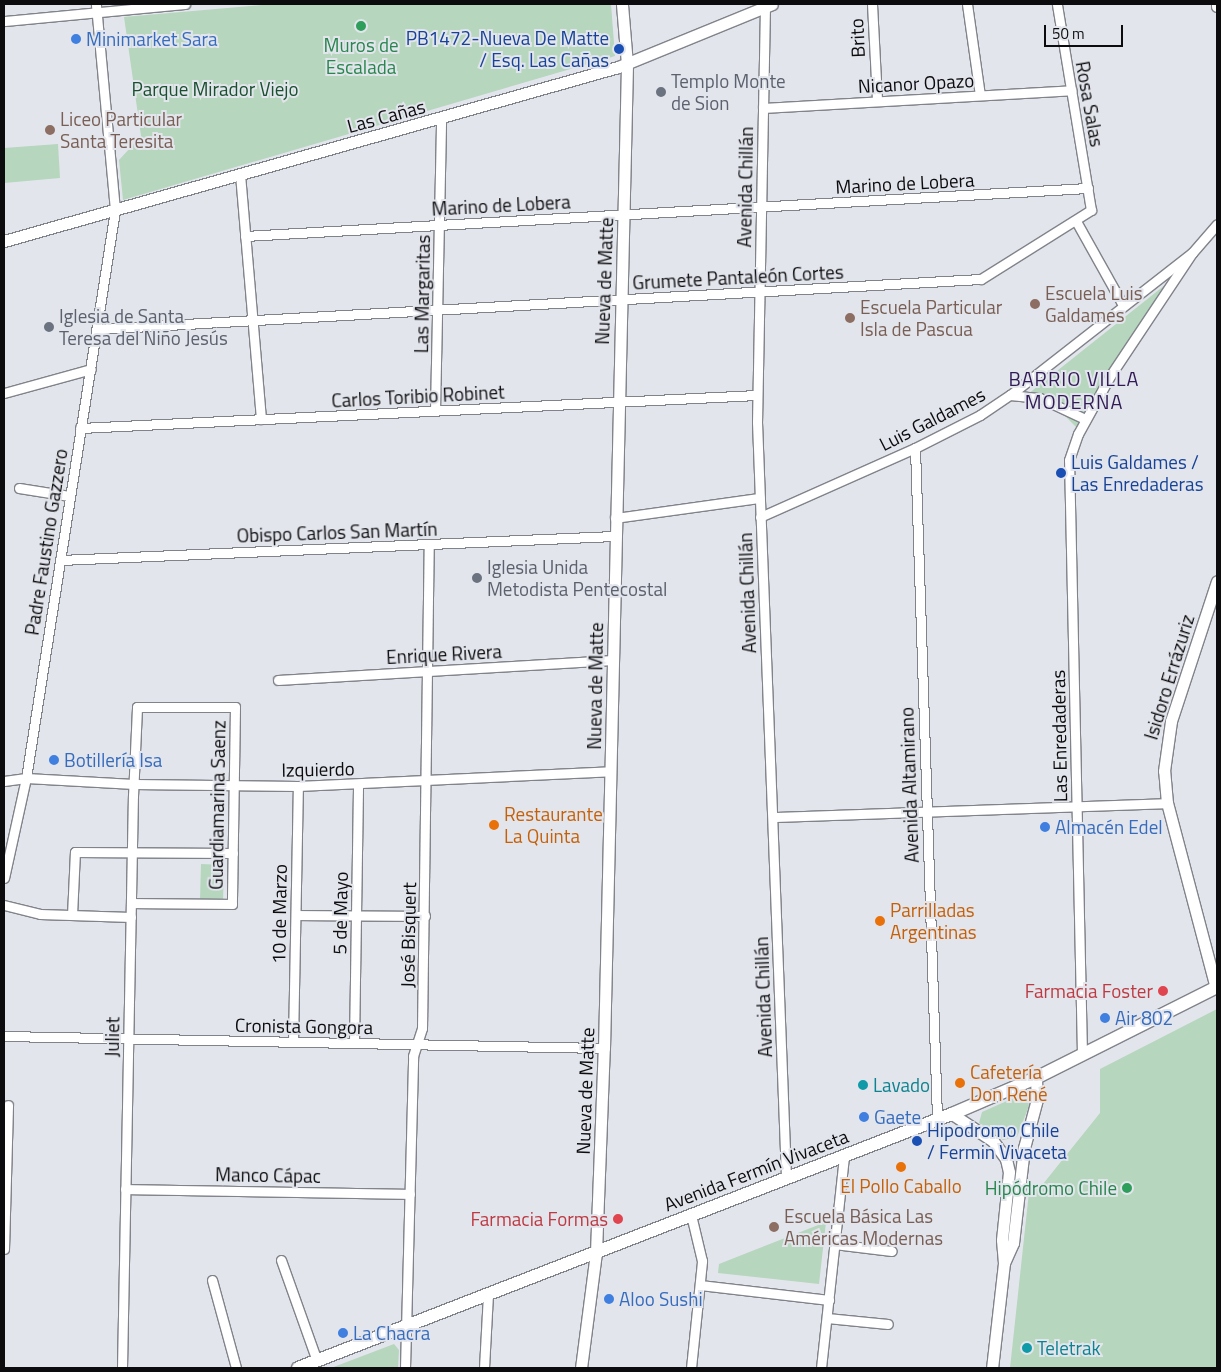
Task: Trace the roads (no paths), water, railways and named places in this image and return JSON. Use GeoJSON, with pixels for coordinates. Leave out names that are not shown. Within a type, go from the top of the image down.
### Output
{"type":"FeatureCollection","features":[{"type":"Feature","properties":{"kind":"main road","name":"Avenida Fermín Vivaceta"},"geometry":{"type":"LineString","coordinates":[[298,1368],[952,1114],[1036,1078],[1217,987]]}},
{"type":"Feature","properties":{"kind":"street"},"geometry":{"type":"LineString","coordinates":[[4,21],[96,8],[185,4]]}},
{"type":"Feature","properties":{"kind":"street","name":"Nueva de Matte"},"geometry":{"type":"LineString","coordinates":[[581,1368],[596,1252],[604,1048],[627,64],[622,4]]}},
{"type":"Feature","properties":{"kind":"street","name":"Brito"},"geometry":{"type":"LineString","coordinates":[[872,4],[877,101]]}},
{"type":"Feature","properties":{"kind":"street"},"geometry":{"type":"LineString","coordinates":[[967,4],[980,95]]}},
{"type":"Feature","properties":{"kind":"street","name":"Rosa Salas"},"geometry":{"type":"LineString","coordinates":[[1057,4],[1088,188],[1090,210]]}},
{"type":"Feature","properties":{"kind":"street","name":"Las Cañas"},"geometry":{"type":"LineString","coordinates":[[4,240],[441,119],[627,64],[768,5]]}},
{"type":"Feature","properties":{"kind":"street","name":"Avenida Chillán"},"geometry":{"type":"LineString","coordinates":[[768,5],[762,108],[756,395],[786,1178]]}},
{"type":"Feature","properties":{"kind":"street","name":"Padre Faustino Gazzero"},"geometry":{"type":"LineString","coordinates":[[4,878],[26,778],[69,496],[98,329],[115,210],[96,8]]}},
{"type":"Feature","properties":{"kind":"street","name":"Nicanor Opazo"},"geometry":{"type":"LineString","coordinates":[[762,108],[1071,90]]}},
{"type":"Feature","properties":{"kind":"street","name":"Las Margaritas"},"geometry":{"type":"LineString","coordinates":[[435,411],[441,119]]}},
{"type":"Feature","properties":{"kind":"street"},"geometry":{"type":"LineString","coordinates":[[240,174],[261,420]]}},
{"type":"Feature","properties":{"kind":"street","name":"Marino de Lobera"},"geometry":{"type":"LineString","coordinates":[[245,236],[1088,188]]}},
{"type":"Feature","properties":{"kind":"street","name":"Grumete Pantaleón Cortes"},"geometry":{"type":"LineString","coordinates":[[98,329],[981,279],[1076,221],[1090,210]]}},
{"type":"Feature","properties":{"kind":"street"},"geometry":{"type":"LineString","coordinates":[[1076,221],[1123,305]]}},
{"type":"Feature","properties":{"kind":"street","name":"Luis Galdames"},"geometry":{"type":"LineString","coordinates":[[760,517],[915,448],[980,415],[1010,395],[1192,253],[1217,223]]}},
{"type":"Feature","properties":{"kind":"street","name":"Las Enredaderas"},"geometry":{"type":"LineString","coordinates":[[1082,1054],[1069,467],[1074,443],[1085,419],[1110,376],[1192,253]]}},
{"type":"Feature","properties":{"kind":"street"},"geometry":{"type":"LineString","coordinates":[[4,393],[91,370]]}},
{"type":"Feature","properties":{"kind":"street","name":"Carlos Toribio Robinet"},"geometry":{"type":"LineString","coordinates":[[80,428],[756,395]]}},
{"type":"Feature","properties":{"kind":"street"},"geometry":{"type":"LineString","coordinates":[[1010,395],[1040,398],[1085,419]]}},
{"type":"Feature","properties":{"kind":"street","name":"Avenida Altamirano"},"geometry":{"type":"LineString","coordinates":[[915,448],[937,1120]]}},
{"type":"Feature","properties":{"kind":"street"},"geometry":{"type":"LineString","coordinates":[[18,488],[69,496]]}},
{"type":"Feature","properties":{"kind":"street"},"geometry":{"type":"LineString","coordinates":[[615,518],[760,498]]}},
{"type":"Feature","properties":{"kind":"street","name":"Obispo Carlos San Martín"},"geometry":{"type":"LineString","coordinates":[[60,560],[615,536]]}},
{"type":"Feature","properties":{"kind":"street","name":"José Bisquert"},"geometry":{"type":"LineString","coordinates":[[405,1368],[408,1325],[413,1056],[422,1028],[427,780],[428,545]]}},
{"type":"Feature","properties":{"kind":"street","name":"Isidoro Errázuriz"},"geometry":{"type":"LineString","coordinates":[[1217,582],[1168,732],[1164,771],[1167,803],[1217,987]]}},
{"type":"Feature","properties":{"kind":"street","name":"Enrique Rivera"},"geometry":{"type":"LineString","coordinates":[[278,680],[612,660]]}},
{"type":"Feature","properties":{"kind":"street","name":"Guardiamarina Saenz"},"geometry":{"type":"LineString","coordinates":[[131,902],[232,904],[235,707],[137,707]]}},
{"type":"Feature","properties":{"kind":"street","name":"Juliet"},"geometry":{"type":"LineString","coordinates":[[122,1368],[130,917],[137,707]]}},
{"type":"Feature","properties":{"kind":"street","name":"Izquierdo"},"geometry":{"type":"LineString","coordinates":[[4,781],[26,778],[134,784],[298,786],[610,771]]}},
{"type":"Feature","properties":{"kind":"street","name":"5 de Mayo"},"geometry":{"type":"LineString","coordinates":[[354,1043],[358,784]]}},
{"type":"Feature","properties":{"kind":"street","name":"10 de Marzo"},"geometry":{"type":"LineString","coordinates":[[293,1042],[298,786]]}},
{"type":"Feature","properties":{"kind":"street"},"geometry":{"type":"LineString","coordinates":[[772,818],[1167,803]]}},
{"type":"Feature","properties":{"kind":"street"},"geometry":{"type":"LineString","coordinates":[[72,915],[75,852],[233,853]]}},
{"type":"Feature","properties":{"kind":"street"},"geometry":{"type":"LineString","coordinates":[[4,905],[40,914],[130,917]]}},
{"type":"Feature","properties":{"kind":"street"},"geometry":{"type":"LineString","coordinates":[[296,915],[425,916]]}},
{"type":"Feature","properties":{"kind":"street","name":"Cronista Gongora"},"geometry":{"type":"LineString","coordinates":[[4,1036],[604,1048]]}},
{"type":"Feature","properties":{"kind":"street"},"geometry":{"type":"LineString","coordinates":[[1004,1263],[1013,1243],[1024,1148],[1037,1099],[1036,1078]]}},
{"type":"Feature","properties":{"kind":"street"},"geometry":{"type":"LineString","coordinates":[[4,1248],[8,1105]]}},
{"type":"Feature","properties":{"kind":"street"},"geometry":{"type":"LineString","coordinates":[[952,1114],[993,1141],[1008,1165],[1002,1240],[1004,1263],[992,1368]]}},
{"type":"Feature","properties":{"kind":"street"},"geometry":{"type":"LineString","coordinates":[[821,1368],[844,1157]]}},
{"type":"Feature","properties":{"kind":"street","name":"Manco Cápac"},"geometry":{"type":"LineString","coordinates":[[125,1189],[410,1194]]}},
{"type":"Feature","properties":{"kind":"street"},"geometry":{"type":"LineString","coordinates":[[691,1215],[702,1252],[691,1368]]}},
{"type":"Feature","properties":{"kind":"street"},"geometry":{"type":"LineString","coordinates":[[834,1244],[892,1251]]}},
{"type":"Feature","properties":{"kind":"street"},"geometry":{"type":"LineString","coordinates":[[281,1260],[317,1362]]}},
{"type":"Feature","properties":{"kind":"street"},"geometry":{"type":"LineString","coordinates":[[212,1280],[236,1368]]}},
{"type":"Feature","properties":{"kind":"street"},"geometry":{"type":"LineString","coordinates":[[700,1285],[829,1300]]}},
{"type":"Feature","properties":{"kind":"street"},"geometry":{"type":"LineString","coordinates":[[484,1368],[488,1294]]}},
{"type":"Feature","properties":{"kind":"street"},"geometry":{"type":"LineString","coordinates":[[827,1318],[888,1324]]}},
{"type":"Feature","properties":{"kind":"place","name":"Muros de Escalada"},"geometry":{"type":"Point","coordinates":[361,26]}},
{"type":"Feature","properties":{"kind":"place","name":"Minimarket Sara"},"geometry":{"type":"Point","coordinates":[76,39]}},
{"type":"Feature","properties":{"kind":"place","name":"PB1472-Nueva De Matte / Esq. Las Cañas"},"geometry":{"type":"Point","coordinates":[619,49]}},
{"type":"Feature","properties":{"kind":"place","name":"Templo Monte de Sion"},"geometry":{"type":"Point","coordinates":[661,92]}},
{"type":"Feature","properties":{"kind":"place","name":"Liceo Particular Santa Teresita"},"geometry":{"type":"Point","coordinates":[50,130]}},
{"type":"Feature","properties":{"kind":"place","name":"Escuela Luis Galdames"},"geometry":{"type":"Point","coordinates":[1035,304]}},
{"type":"Feature","properties":{"kind":"place","name":"Escuela Particular Isla de Pascua"},"geometry":{"type":"Point","coordinates":[850,318]}},
{"type":"Feature","properties":{"kind":"place","name":"Iglesia de Santa Teresa del Niño Jesús"},"geometry":{"type":"Point","coordinates":[49,327]}},
{"type":"Feature","properties":{"kind":"place","name":"Luis Galdames / Las Enredaderas"},"geometry":{"type":"Point","coordinates":[1061,473]}},
{"type":"Feature","properties":{"kind":"place","name":"Iglesia Unida Metodista Pentecostal"},"geometry":{"type":"Point","coordinates":[477,578]}},
{"type":"Feature","properties":{"kind":"place","name":"Botillería Isa"},"geometry":{"type":"Point","coordinates":[54,760]}},
{"type":"Feature","properties":{"kind":"place","name":"Restaurante La Quinta"},"geometry":{"type":"Point","coordinates":[494,825]}},
{"type":"Feature","properties":{"kind":"place","name":"Almacén Edel"},"geometry":{"type":"Point","coordinates":[1045,827]}},
{"type":"Feature","properties":{"kind":"place","name":"Parrilladas Argentinas"},"geometry":{"type":"Point","coordinates":[880,921]}},
{"type":"Feature","properties":{"kind":"place","name":"Farmacia Foster"},"geometry":{"type":"Point","coordinates":[1163,991]}},
{"type":"Feature","properties":{"kind":"place","name":"Air 802"},"geometry":{"type":"Point","coordinates":[1105,1018]}},
{"type":"Feature","properties":{"kind":"place","name":"Cafetería Don René"},"geometry":{"type":"Point","coordinates":[960,1083]}},
{"type":"Feature","properties":{"kind":"place","name":"Lavado"},"geometry":{"type":"Point","coordinates":[863,1085]}},
{"type":"Feature","properties":{"kind":"place","name":"Gaete"},"geometry":{"type":"Point","coordinates":[864,1117]}},
{"type":"Feature","properties":{"kind":"place","name":"Hipodromo Chile / Fermin Vivaceta"},"geometry":{"type":"Point","coordinates":[917,1141]}},
{"type":"Feature","properties":{"kind":"place","name":"El Pollo Caballo"},"geometry":{"type":"Point","coordinates":[901,1167]}},
{"type":"Feature","properties":{"kind":"place","name":"Hipódromo Chile"},"geometry":{"type":"Point","coordinates":[1127,1188]}},
{"type":"Feature","properties":{"kind":"place","name":"Farmacia Formas"},"geometry":{"type":"Point","coordinates":[618,1219]}},
{"type":"Feature","properties":{"kind":"place","name":"Escuela Básica Las Américas Modernas"},"geometry":{"type":"Point","coordinates":[774,1227]}},
{"type":"Feature","properties":{"kind":"place","name":"Aloo Sushi"},"geometry":{"type":"Point","coordinates":[609,1299]}},
{"type":"Feature","properties":{"kind":"place","name":"La Chacra"},"geometry":{"type":"Point","coordinates":[343,1333]}},
{"type":"Feature","properties":{"kind":"place","name":"Teletrak"},"geometry":{"type":"Point","coordinates":[1027,1348]}},
{"type":"Feature","properties":{"kind":"district","name":"BARRIO VILLA MODERNA"},"geometry":{"type":"Point","coordinates":[1074,390]}},
{"type":"Feature","properties":{"kind":"park label","name":"Parque Mirador Viejo"},"geometry":{"type":"Point","coordinates":[215,89]}}]}
